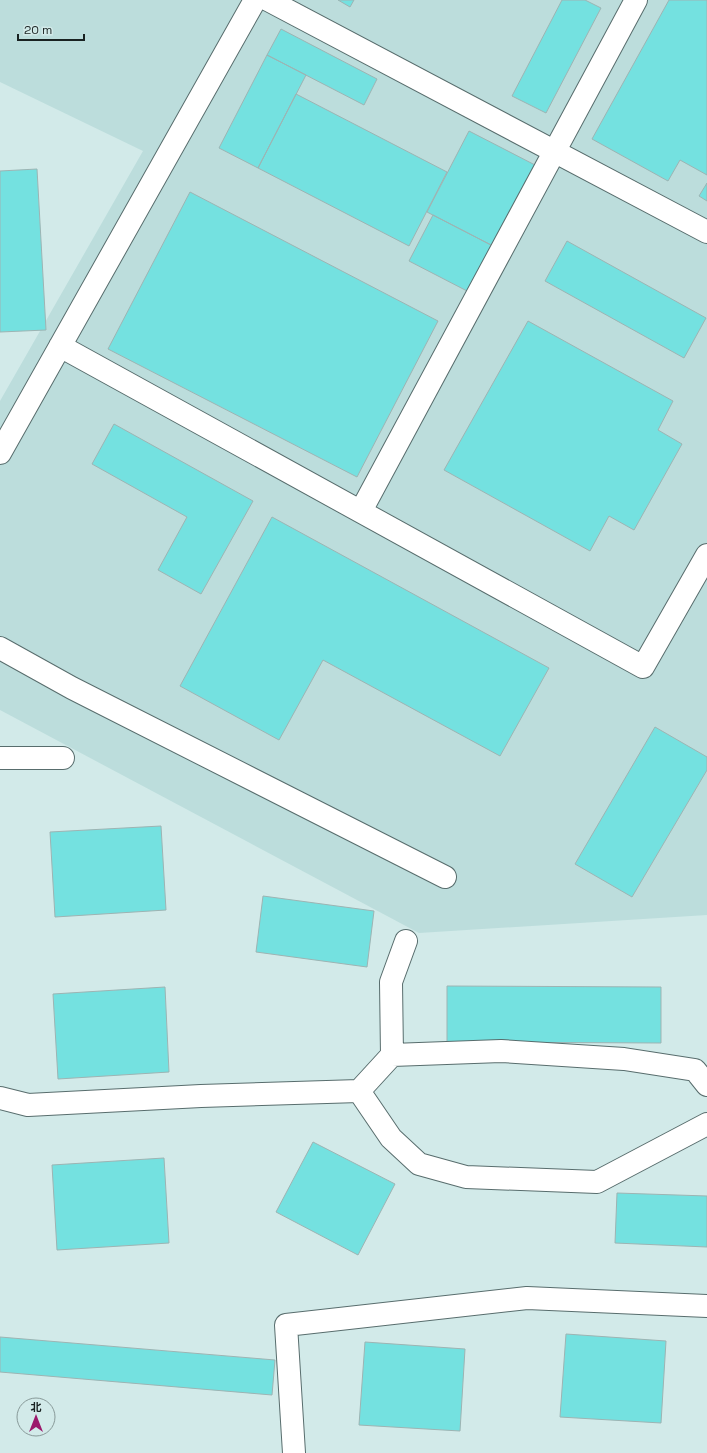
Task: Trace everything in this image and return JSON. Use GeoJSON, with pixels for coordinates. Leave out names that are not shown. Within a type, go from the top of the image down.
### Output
{"type":"FeatureCollection","features":[{"type":"Feature","properties":{"kind":"street"},"geometry":{"type":"LineString","coordinates":[[0,453],[255,0]]}},
{"type":"Feature","properties":{"kind":"street"},"geometry":{"type":"LineString","coordinates":[[268,0],[707,232]]}},
{"type":"Feature","properties":{"kind":"street"},"geometry":{"type":"LineString","coordinates":[[361,511],[556,152],[636,0]]}},
{"type":"Feature","properties":{"kind":"street"},"geometry":{"type":"LineString","coordinates":[[60,346],[644,667],[707,554]]}},
{"type":"Feature","properties":{"kind":"street"},"geometry":{"type":"LineString","coordinates":[[0,648],[79,692],[445,877]]}},
{"type":"Feature","properties":{"kind":"street"},"geometry":{"type":"LineString","coordinates":[[0,758],[63,758]]}},
{"type":"Feature","properties":{"kind":"street"},"geometry":{"type":"LineString","coordinates":[[0,1098],[28,1105],[201,1096],[359,1091],[392,1055],[391,982],[406,941]]}},
{"type":"Feature","properties":{"kind":"street"},"geometry":{"type":"LineString","coordinates":[[392,1055],[502,1050],[624,1059],[695,1070],[707,1085]]}},
{"type":"Feature","properties":{"kind":"street"},"geometry":{"type":"LineString","coordinates":[[359,1091],[391,1138],[419,1164],[466,1177],[597,1182],[707,1124]]}},
{"type":"Feature","properties":{"kind":"street"},"geometry":{"type":"LineString","coordinates":[[294,1453],[286,1325],[527,1298],[707,1306]]}},
{"type":"Feature","properties":{"kind":"shaded area"},"geometry":{"type":"Polygon","coordinates":[[[0,0],[707,0],[707,915],[419,933],[0,710],[0,401],[143,151],[0,82],[0,0]]]}},
{"type":"Feature","properties":{"kind":"building"},"geometry":{"type":"Polygon","coordinates":[[[338,0],[354,0],[350,7],[338,0]]]}},
{"type":"Feature","properties":{"kind":"building"},"geometry":{"type":"Polygon","coordinates":[[[562,0],[585,0],[601,8],[546,113],[512,96],[562,0]]]}},
{"type":"Feature","properties":{"kind":"building"},"geometry":{"type":"Polygon","coordinates":[[[669,0],[707,0],[707,175],[680,160],[668,181],[592,139],[669,0]]]}},
{"type":"Feature","properties":{"kind":"building"},"geometry":{"type":"Polygon","coordinates":[[[281,29],[377,79],[364,105],[267,55],[281,29]]]}},
{"type":"Feature","properties":{"kind":"building"},"geometry":{"type":"Polygon","coordinates":[[[267,55],[306,75],[258,168],[219,148],[267,55]]]}},
{"type":"Feature","properties":{"kind":"building"},"geometry":{"type":"Polygon","coordinates":[[[296,94],[447,172],[409,246],[258,168],[296,94]]]}},
{"type":"Feature","properties":{"kind":"building"},"geometry":{"type":"Polygon","coordinates":[[[469,131],[535,165],[493,246],[427,212],[469,131]]]}},
{"type":"Feature","properties":{"kind":"building"},"geometry":{"type":"Polygon","coordinates":[[[37,169],[46,330],[0,332],[0,171],[37,169]]]}},
{"type":"Feature","properties":{"kind":"building"},"geometry":{"type":"Polygon","coordinates":[[[707,183],[707,201],[699,196],[707,183]]]}},
{"type":"Feature","properties":{"kind":"building"},"geometry":{"type":"Polygon","coordinates":[[[190,192],[438,321],[357,477],[108,349],[190,192]]]}},
{"type":"Feature","properties":{"kind":"building"},"geometry":{"type":"Polygon","coordinates":[[[433,215],[493,246],[469,292],[409,261],[433,215]]]}},
{"type":"Feature","properties":{"kind":"building"},"geometry":{"type":"Polygon","coordinates":[[[567,241],[706,318],[684,358],[545,281],[567,241]]]}},
{"type":"Feature","properties":{"kind":"building"},"geometry":{"type":"Polygon","coordinates":[[[528,321],[673,401],[658,430],[682,444],[634,530],[609,516],[590,551],[444,470],[528,321]]]}},
{"type":"Feature","properties":{"kind":"building"},"geometry":{"type":"Polygon","coordinates":[[[114,424],[253,501],[201,594],[158,570],[187,517],[92,464],[114,424]]]}},
{"type":"Feature","properties":{"kind":"building"},"geometry":{"type":"Polygon","coordinates":[[[272,517],[549,668],[500,756],[323,660],[279,740],[180,686],[272,517]]]}},
{"type":"Feature","properties":{"kind":"building"},"geometry":{"type":"Polygon","coordinates":[[[655,727],[707,757],[707,770],[632,897],[575,864],[655,727]]]}},
{"type":"Feature","properties":{"kind":"building"},"geometry":{"type":"Polygon","coordinates":[[[161,826],[166,910],[55,917],[50,832],[161,826]]]}},
{"type":"Feature","properties":{"kind":"building"},"geometry":{"type":"Polygon","coordinates":[[[263,896],[374,911],[367,967],[256,952],[263,896]]]}},
{"type":"Feature","properties":{"kind":"building"},"geometry":{"type":"Polygon","coordinates":[[[447,986],[661,987],[661,1043],[447,1042],[447,986]]]}},
{"type":"Feature","properties":{"kind":"building"},"geometry":{"type":"Polygon","coordinates":[[[165,987],[169,1072],[58,1079],[53,994],[165,987]]]}},
{"type":"Feature","properties":{"kind":"building"},"geometry":{"type":"Polygon","coordinates":[[[313,1142],[395,1184],[358,1255],[276,1212],[313,1142]]]}},
{"type":"Feature","properties":{"kind":"building"},"geometry":{"type":"Polygon","coordinates":[[[164,1158],[169,1243],[57,1250],[52,1165],[164,1158]]]}},
{"type":"Feature","properties":{"kind":"building"},"geometry":{"type":"Polygon","coordinates":[[[617,1193],[707,1196],[707,1247],[615,1243],[617,1193]]]}},
{"type":"Feature","properties":{"kind":"building"},"geometry":{"type":"Polygon","coordinates":[[[566,1334],[666,1341],[661,1423],[560,1417],[566,1334]]]}},
{"type":"Feature","properties":{"kind":"building"},"geometry":{"type":"Polygon","coordinates":[[[0,1337],[275,1360],[272,1395],[0,1372],[0,1337]]]}},
{"type":"Feature","properties":{"kind":"building"},"geometry":{"type":"Polygon","coordinates":[[[365,1342],[465,1349],[460,1431],[359,1425],[365,1342]]]}}]}
